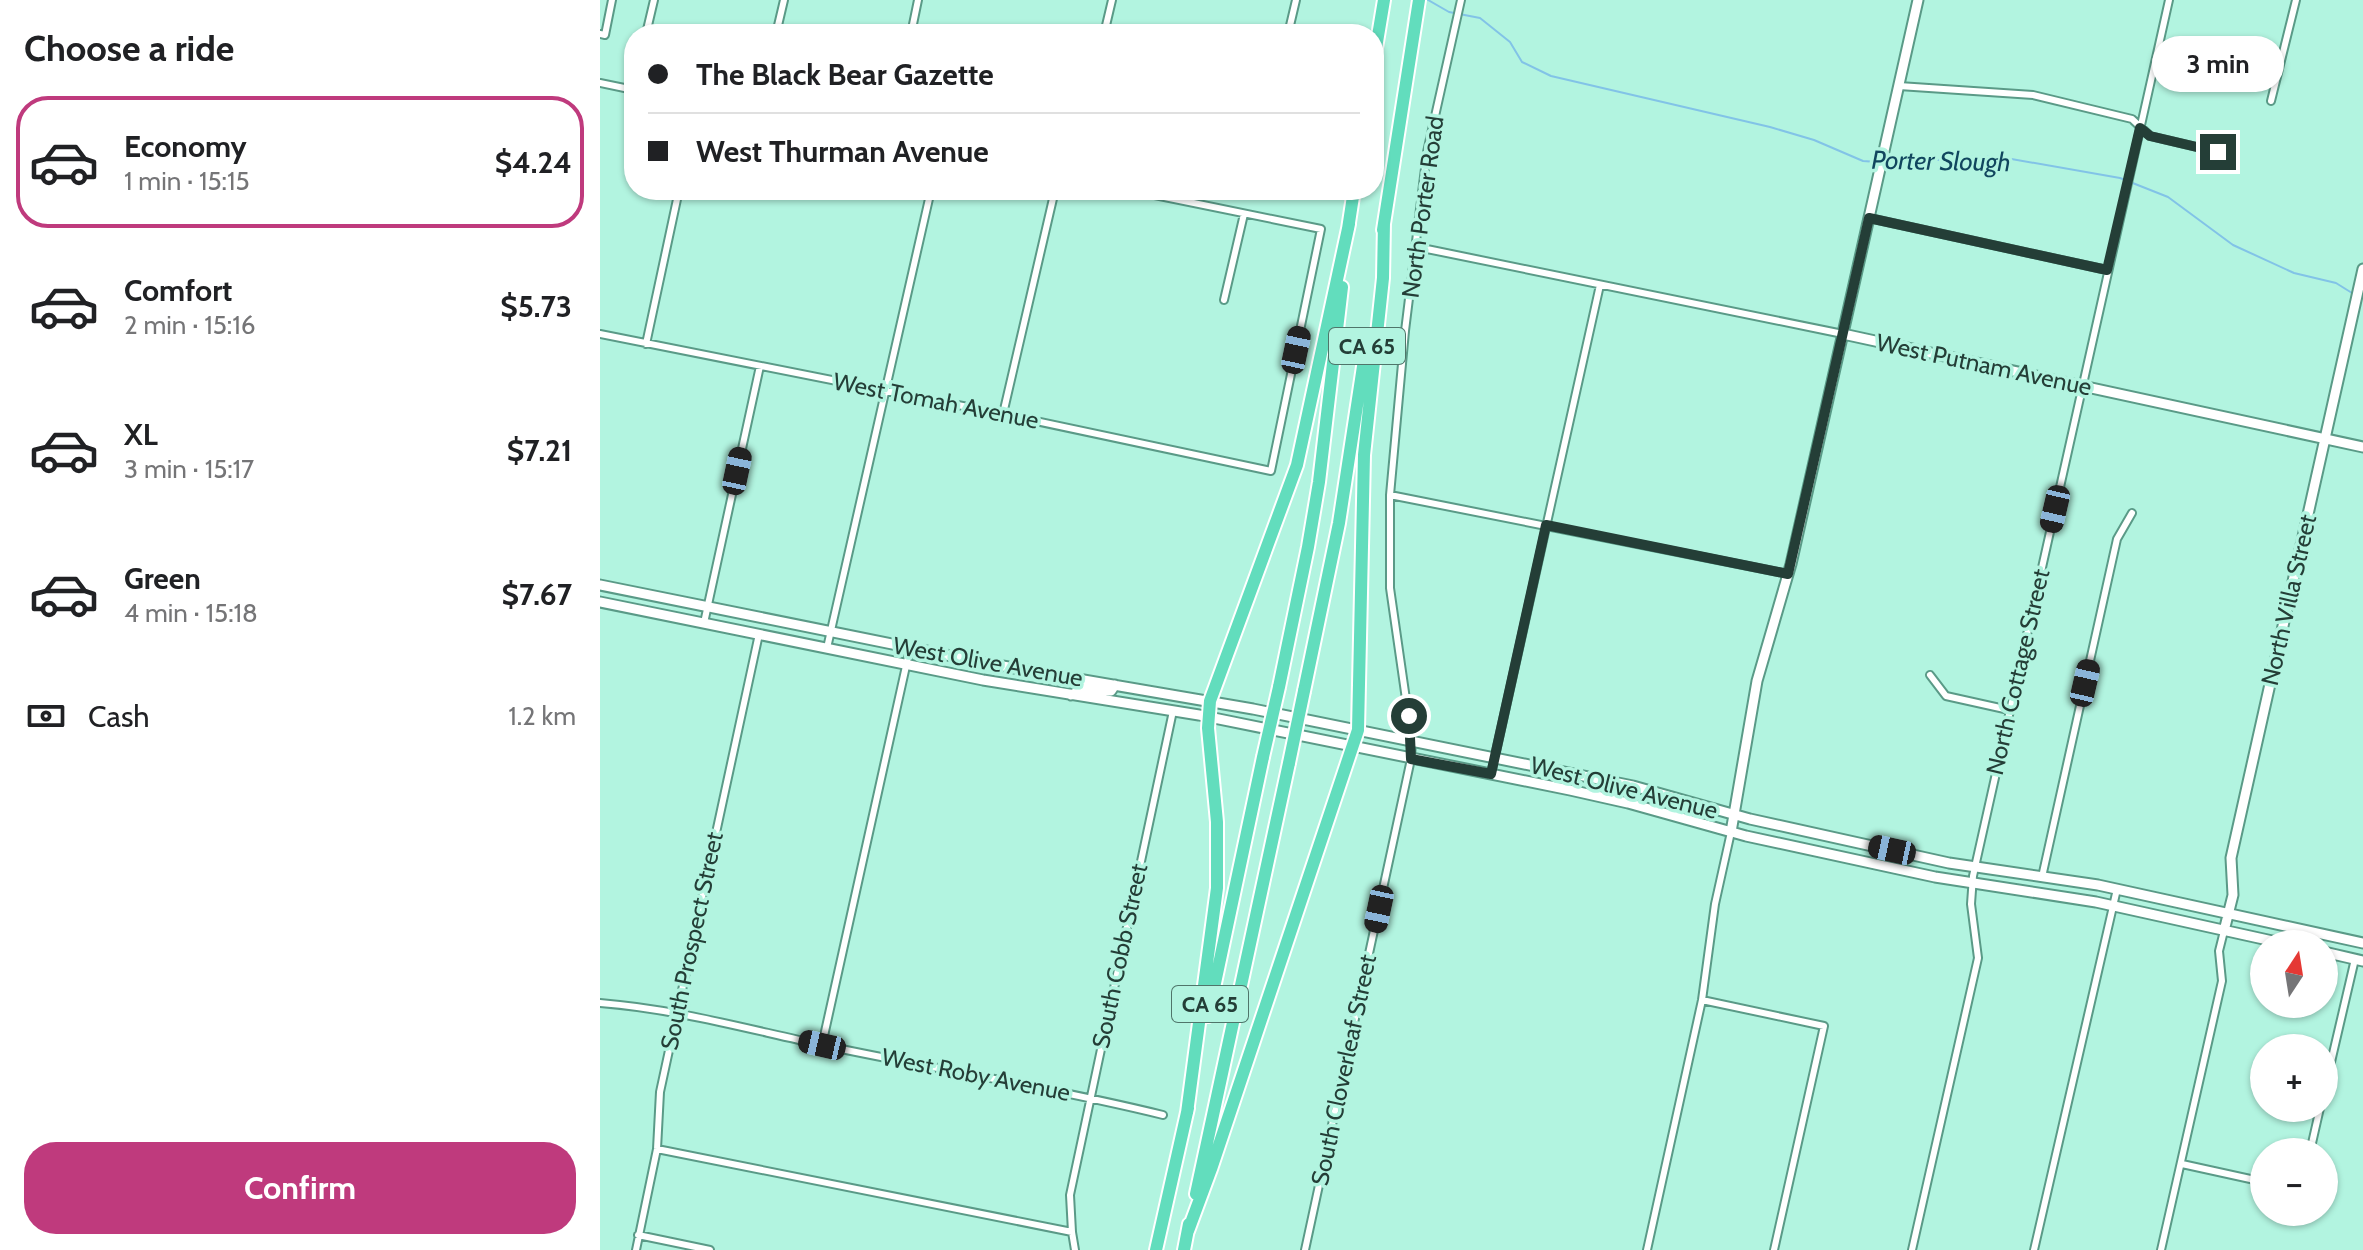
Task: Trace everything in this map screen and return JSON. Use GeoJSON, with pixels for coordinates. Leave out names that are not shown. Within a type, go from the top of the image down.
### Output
{"type":"FeatureCollection","features":[{"type":"Feature","properties":{"kind":"highway"},"geometry":{"type":"LineString","coordinates":[[1380,24],[1384,0]]}},
{"type":"Feature","properties":{"kind":"highway","name":"CA 65"},"geometry":{"type":"LineString","coordinates":[[1184,1250],[1346,484],[1419,0]]}},
{"type":"Feature","properties":{"kind":"highway","name":"CA 65"},"geometry":{"type":"LineString","coordinates":[[1156,1250],[1308,547],[1319,482],[1353,200]]}},
{"type":"Feature","properties":{"kind":"highway"},"geometry":{"type":"LineString","coordinates":[[1188,1231],[1358,730],[1364,455],[1383,278],[1384,223]]}},
{"type":"Feature","properties":{"kind":"highway"},"geometry":{"type":"LineString","coordinates":[[1187,1113],[1217,888],[1217,822],[1208,717],[1210,701],[1297,465],[1349,224]]}},
{"type":"Feature","properties":{"kind":"main road"},"geometry":{"type":"LineString","coordinates":[[1731,832],[1757,681],[1788,574],[1918,0]]}},
{"type":"Feature","properties":{"kind":"main road","name":"North Villa Street"},"geometry":{"type":"LineString","coordinates":[[2224,931],[2233,895],[2231,858],[2363,269]]}},
{"type":"Feature","properties":{"kind":"main road","name":"West Putnam Avenue"},"geometry":{"type":"LineString","coordinates":[[1843,334],[2363,447]]}},
{"type":"Feature","properties":{"kind":"main road","name":"West Olive Avenue"},"geometry":{"type":"LineString","coordinates":[[600,585],[910,648],[1358,730],[1491,774],[1628,803],[1731,832],[1973,876],[2250,936]]}},
{"type":"Feature","properties":{"kind":"main road","name":"West Olive Avenue"},"geometry":{"type":"LineString","coordinates":[[600,602],[906,665],[1208,717],[1354,747],[1494,758],[1633,786],[1973,876],[2042,877],[2117,889],[2363,943]]}},
{"type":"Feature","properties":{"kind":"main road"},"geometry":{"type":"LineString","coordinates":[[1071,695],[1083,689],[1111,691],[1115,685]]}},
{"type":"Feature","properties":{"kind":"main road"},"geometry":{"type":"LineString","coordinates":[[2338,955],[2359,960]]}},
{"type":"Feature","properties":{"kind":"street"},"geometry":{"type":"LineString","coordinates":[[600,34],[605,35],[612,0]]}},
{"type":"Feature","properties":{"kind":"street"},"geometry":{"type":"LineString","coordinates":[[648,24],[654,0]]}},
{"type":"Feature","properties":{"kind":"street"},"geometry":{"type":"LineString","coordinates":[[778,24],[784,0]]}},
{"type":"Feature","properties":{"kind":"street"},"geometry":{"type":"LineString","coordinates":[[913,24],[918,0]]}},
{"type":"Feature","properties":{"kind":"street"},"geometry":{"type":"LineString","coordinates":[[1106,24],[1112,0]]}},
{"type":"Feature","properties":{"kind":"street"},"geometry":{"type":"LineString","coordinates":[[1290,24],[1296,0]]}},
{"type":"Feature","properties":{"kind":"street","name":"North Cottage Street"},"geometry":{"type":"LineString","coordinates":[[1912,1250],[1978,958],[1971,904],[1973,876],[2169,0]]}},
{"type":"Feature","properties":{"kind":"street"},"geometry":{"type":"LineString","coordinates":[[2271,101],[2296,0]]}},
{"type":"Feature","properties":{"kind":"street","name":"North Porter Road"},"geometry":{"type":"LineString","coordinates":[[1412,750],[1390,588],[1390,495],[1405,331],[1427,152],[1460,3]]}},
{"type":"Feature","properties":{"kind":"street"},"geometry":{"type":"LineString","coordinates":[[600,83],[624,88]]}},
{"type":"Feature","properties":{"kind":"street"},"geometry":{"type":"LineString","coordinates":[[1899,86],[2033,95],[2132,119],[2150,136],[2218,152],[2232,163]]}},
{"type":"Feature","properties":{"kind":"street"},"geometry":{"type":"LineString","coordinates":[[646,344],[677,200]]}},
{"type":"Feature","properties":{"kind":"street"},"geometry":{"type":"LineString","coordinates":[[827,648],[929,200]]}},
{"type":"Feature","properties":{"kind":"street"},"geometry":{"type":"LineString","coordinates":[[1003,414],[1053,200]]}},
{"type":"Feature","properties":{"kind":"street"},"geometry":{"type":"LineString","coordinates":[[1178,200],[1244,214],[1224,300]]}},
{"type":"Feature","properties":{"kind":"street","name":"West Tomah Avenue"},"geometry":{"type":"LineString","coordinates":[[600,334],[1271,471],[1321,229],[1244,214]]}},
{"type":"Feature","properties":{"kind":"street"},"geometry":{"type":"LineString","coordinates":[[1869,218],[2107,270]]}},
{"type":"Feature","properties":{"kind":"street","name":"West Putnam Avenue"},"geometry":{"type":"LineString","coordinates":[[1417,247],[1843,334]]}},
{"type":"Feature","properties":{"kind":"street"},"geometry":{"type":"LineString","coordinates":[[1491,774],[1600,285]]}},
{"type":"Feature","properties":{"kind":"street"},"geometry":{"type":"LineString","coordinates":[[704,623],[760,366]]}},
{"type":"Feature","properties":{"kind":"street"},"geometry":{"type":"LineString","coordinates":[[1390,495],[1788,574]]}},
{"type":"Feature","properties":{"kind":"street"},"geometry":{"type":"LineString","coordinates":[[2042,877],[2117,539],[2132,513]]}},
{"type":"Feature","properties":{"kind":"street","name":"South Prospect Street"},"geometry":{"type":"LineString","coordinates":[[636,1250],[657,1149],[660,1092],[759,634]]}},
{"type":"Feature","properties":{"kind":"street"},"geometry":{"type":"LineString","coordinates":[[822,1045],[910,648]]}},
{"type":"Feature","properties":{"kind":"street"},"geometry":{"type":"LineString","coordinates":[[1930,675],[1946,696],[2009,710]]}},
{"type":"Feature","properties":{"kind":"street","name":"South Cobb Street"},"geometry":{"type":"LineString","coordinates":[[1075,1250],[1070,1195],[1173,711]]}},
{"type":"Feature","properties":{"kind":"street","name":"South Cloverleaf Street"},"geometry":{"type":"LineString","coordinates":[[1305,1250],[1412,750]]}},
{"type":"Feature","properties":{"kind":"street"},"geometry":{"type":"LineString","coordinates":[[1647,1250],[1702,1000],[1715,904],[1731,832]]}},
{"type":"Feature","properties":{"kind":"street"},"geometry":{"type":"LineString","coordinates":[[2034,1250],[2117,889]]}},
{"type":"Feature","properties":{"kind":"street"},"geometry":{"type":"LineString","coordinates":[[2161,1250],[2222,981],[2219,951],[2224,931]]}},
{"type":"Feature","properties":{"kind":"street"},"geometry":{"type":"LineString","coordinates":[[2338,1039],[2359,960]]}},
{"type":"Feature","properties":{"kind":"street"},"geometry":{"type":"LineString","coordinates":[[1702,1000],[1824,1026],[1774,1250]]}},
{"type":"Feature","properties":{"kind":"street","name":"West Roby Avenue"},"geometry":{"type":"LineString","coordinates":[[600,1003],[677,1012],[822,1045],[1090,1097],[1163,1115]]}},
{"type":"Feature","properties":{"kind":"street"},"geometry":{"type":"LineString","coordinates":[[657,1149],[1072,1232]]}},
{"type":"Feature","properties":{"kind":"street"},"geometry":{"type":"LineString","coordinates":[[2182,1164],[2250,1179]]}},
{"type":"Feature","properties":{"kind":"street"},"geometry":{"type":"LineString","coordinates":[[638,1235],[710,1250]]}},
{"type":"Feature","properties":{"kind":"waterway","name":"Porter Slough"},"geometry":{"type":"LineString","coordinates":[[1428,0],[1449,12],[1480,18],[1510,42],[1522,62],[1551,76],[1770,127],[1814,140],[1863,161],[1877,162]]}},
{"type":"Feature","properties":{"kind":"waterway","name":"Porter Slough"},"geometry":{"type":"LineString","coordinates":[[1884,162],[2000,157],[2120,178],[2168,197],[2233,245],[2294,273],[2336,283],[2352,293]]}},
{"type":"Feature","properties":{"kind":"route"},"geometry":{"type":"LineString","coordinates":[[1409,716],[1411,759],[1491,774],[1546,525],[1788,574],[1869,218],[2107,270],[2140,128],[2150,136],[2218,152]]}}]}
